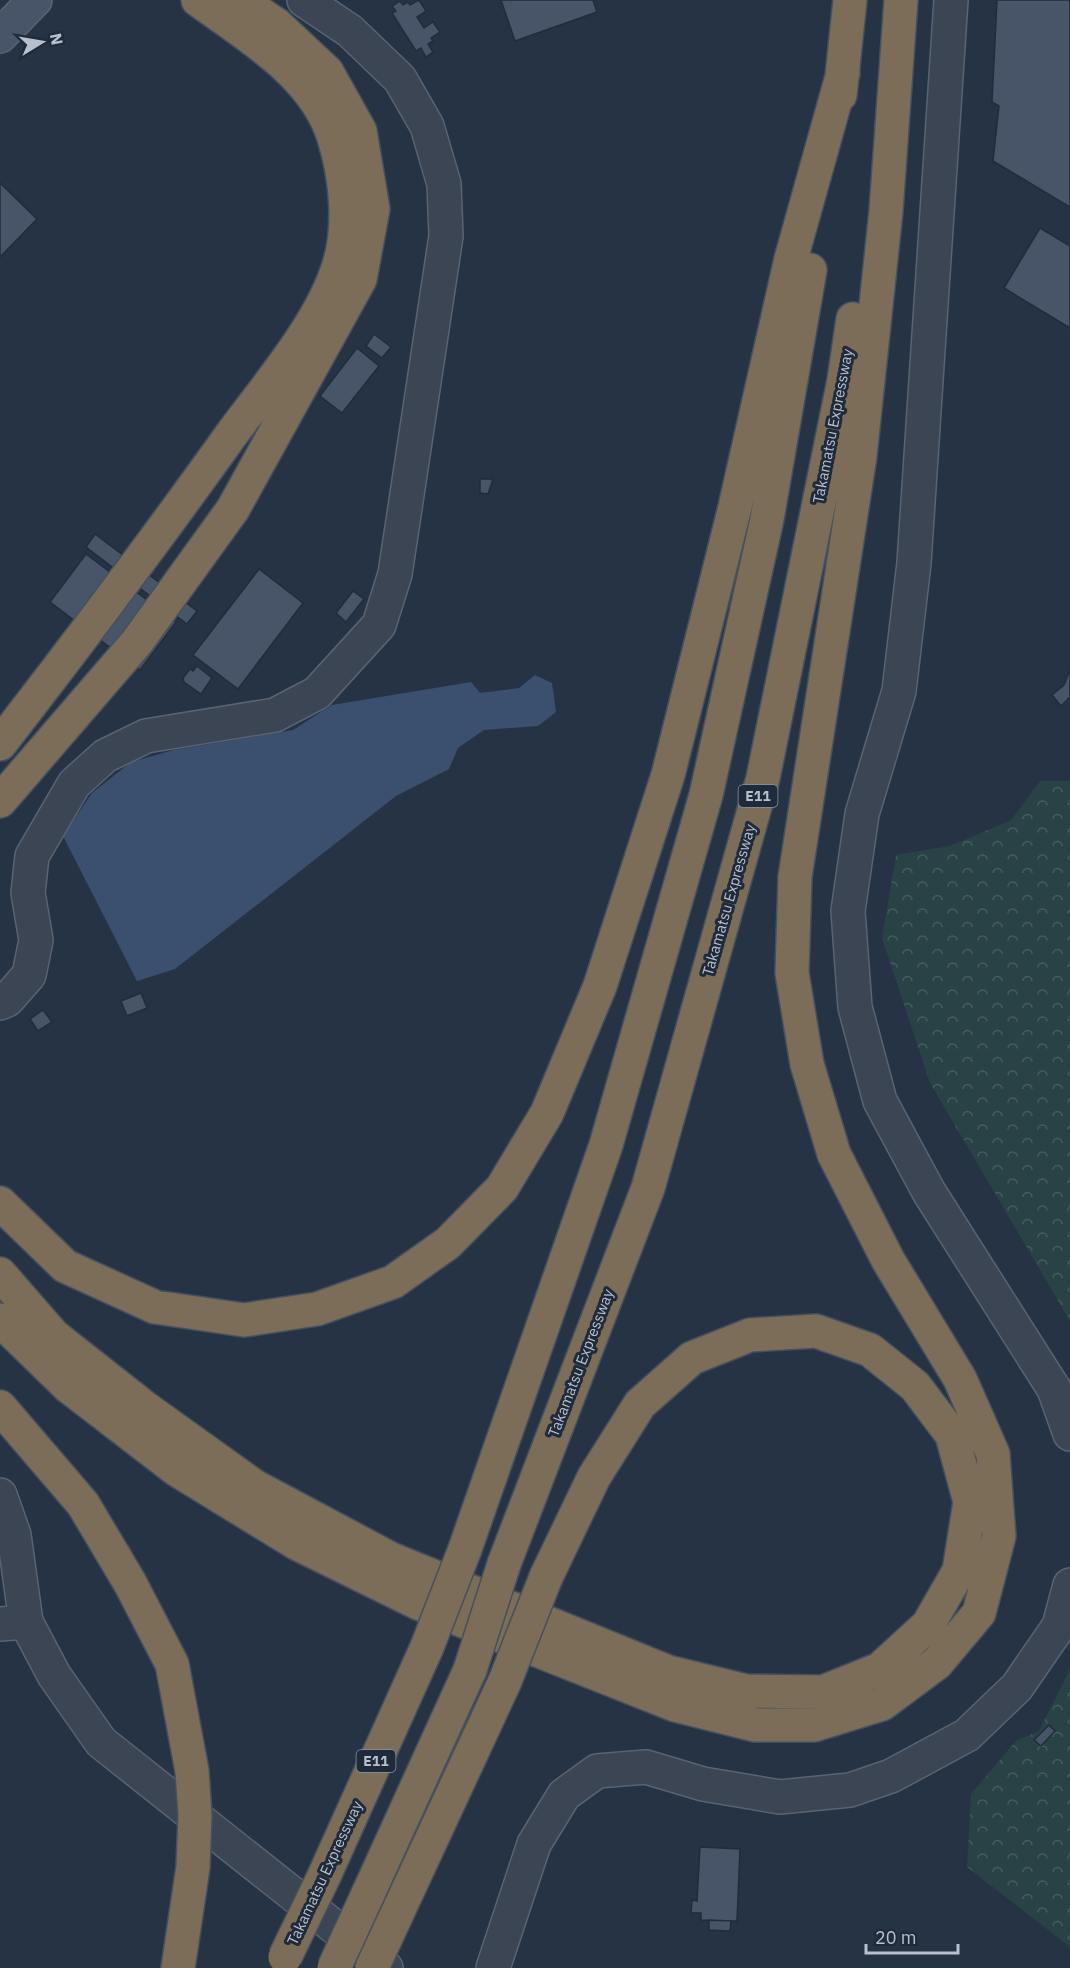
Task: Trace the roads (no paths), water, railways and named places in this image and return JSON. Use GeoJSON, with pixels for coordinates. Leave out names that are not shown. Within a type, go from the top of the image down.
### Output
{"type":"FeatureCollection","features":[{"type":"Feature","properties":{"kind":"highway"},"geometry":{"type":"LineString","coordinates":[[0,744],[103,611],[308,330],[339,265],[347,209],[334,137],[329,127],[307,87],[263,47],[198,0]]}},
{"type":"Feature","properties":{"kind":"highway"},"geometry":{"type":"LineString","coordinates":[[0,801],[137,642],[233,509],[360,279],[373,209],[360,131],[327,72],[277,26],[240,0]]}},
{"type":"Feature","properties":{"kind":"highway","name":"E11"},"geometry":{"type":"LineString","coordinates":[[843,74],[850,0]]}},
{"type":"Feature","properties":{"kind":"highway"},"geometry":{"type":"LineString","coordinates":[[0,1320],[69,1387],[177,1470],[296,1543],[418,1603],[675,1705],[755,1725],[814,1725],[882,1704],[937,1663],[979,1613],[999,1536],[993,1454],[960,1379],[888,1260],[834,1154],[807,1064],[792,973],[795,877],[860,456],[886,211],[900,0]]}},
{"type":"Feature","properties":{"kind":"highway","name":"Takamatsu Expressway"},"geometry":{"type":"LineString","coordinates":[[334,1968],[470,1670],[504,1564],[648,1188],[763,778],[844,380],[900,0]]}},
{"type":"Feature","properties":{"kind":"highway"},"geometry":{"type":"LineString","coordinates":[[0,1203],[65,1266],[155,1307],[244,1320],[317,1309],[393,1282],[448,1243],[502,1188],[547,1113],[600,986],[668,775],[735,507],[791,259],[843,74]]}},
{"type":"Feature","properties":{"kind":"highway","name":"Takamatsu Expressway"},"geometry":{"type":"LineString","coordinates":[[283,1963],[326,1874],[428,1647],[465,1549],[606,1145],[706,795],[767,519],[843,74]]}},
{"type":"Feature","properties":{"kind":"highway"},"geometry":{"type":"LineString","coordinates":[[0,1274],[54,1336],[144,1407],[254,1486],[391,1559],[433,1576],[669,1672],[746,1691],[823,1692],[880,1669],[928,1625],[959,1571],[970,1502],[952,1435],[915,1386],[870,1350],[816,1332],[750,1335],[692,1358],[640,1404],[594,1477],[546,1577],[505,1681],[372,1968]]}},
{"type":"Feature","properties":{"kind":"highway"},"geometry":{"type":"LineString","coordinates":[[0,1407],[82,1504],[130,1583],[172,1664],[192,1771],[195,1816],[194,1867],[178,1968]]}},
{"type":"Feature","properties":{"kind":"main road"},"geometry":{"type":"LineString","coordinates":[[0,36],[35,0]]}},
{"type":"Feature","properties":{"kind":"street"},"geometry":{"type":"LineString","coordinates":[[0,1003],[7,1000],[29,975],[36,940],[28,893],[32,856],[74,784],[105,756],[146,736],[275,715],[316,693],[379,625],[395,574],[446,236],[444,184],[427,126],[400,79],[350,31],[304,0]]}},
{"type":"Feature","properties":{"kind":"street"},"geometry":{"type":"LineString","coordinates":[[951,0],[914,563],[899,691],[862,814],[850,900],[855,1007],[880,1101],[929,1192],[1054,1389],[1070,1434]]}},
{"type":"Feature","properties":{"kind":"street"},"geometry":{"type":"LineString","coordinates":[[0,1495],[14,1535],[13,1623],[54,1675],[101,1742],[386,1968]]}},
{"type":"Feature","properties":{"kind":"street"},"geometry":{"type":"LineString","coordinates":[[493,1968],[534,1844],[564,1795],[597,1771],[646,1767],[703,1784],[780,1797],[850,1790],[891,1776],[968,1735],[1017,1687],[1059,1626],[1070,1585]]}},
{"type":"Feature","properties":{"kind":"water"},"geometry":{"type":"Polygon","coordinates":[[[535,675],[552,683],[556,712],[538,726],[484,730],[458,748],[449,769],[396,796],[175,969],[137,981],[63,836],[92,793],[131,762],[174,750],[293,730],[332,705],[471,682],[480,693],[519,688],[535,675]]]}}]}
